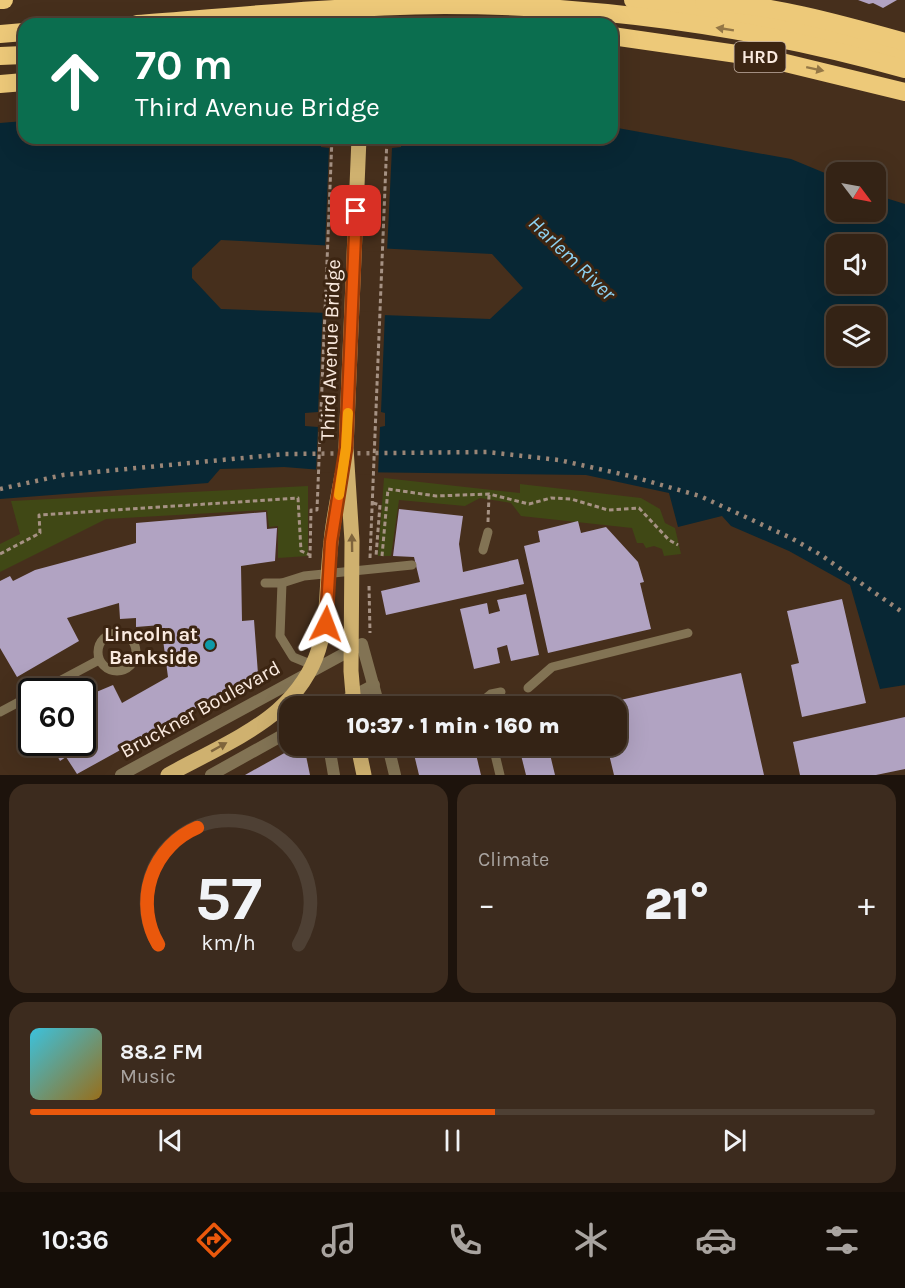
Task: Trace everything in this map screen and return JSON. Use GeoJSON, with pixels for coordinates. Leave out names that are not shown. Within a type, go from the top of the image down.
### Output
{"type":"FeatureCollection","features":[{"type":"Feature","properties":{"kind":"highway"},"geometry":{"type":"LineString","coordinates":[[637,0],[730,2],[817,20],[905,42]]}},
{"type":"Feature","properties":{"kind":"highway","name":"HRD"},"geometry":{"type":"LineString","coordinates":[[637,0],[820,33],[905,56]]}},
{"type":"Feature","properties":{"kind":"highway"},"geometry":{"type":"LineString","coordinates":[[227,18],[406,6],[527,7],[631,16],[734,30],[795,42],[905,69]]}},
{"type":"Feature","properties":{"kind":"highway"},"geometry":{"type":"LineString","coordinates":[[0,34],[18,32]]}},
{"type":"Feature","properties":{"kind":"highway","name":"HRD"},"geometry":{"type":"LineString","coordinates":[[618,37],[765,58],[905,92]]}},
{"type":"Feature","properties":{"kind":"highway"},"geometry":{"type":"LineString","coordinates":[[0,56],[18,54]]}},
{"type":"Feature","properties":{"kind":"highway"},"geometry":{"type":"LineString","coordinates":[[0,84],[18,82]]}},
{"type":"Feature","properties":{"kind":"main road"},"geometry":{"type":"LineString","coordinates":[[364,18],[365,0]]}},
{"type":"Feature","properties":{"kind":"main road","name":"Third Avenue Bridge"},"geometry":{"type":"LineString","coordinates":[[353,696],[351,671],[352,541],[346,448],[359,144]]}},
{"type":"Feature","properties":{"kind":"main road"},"geometry":{"type":"LineString","coordinates":[[168,775],[266,719],[289,699],[311,669],[326,624],[331,542],[346,448]]}},
{"type":"Feature","properties":{"kind":"street","name":"Bruckner Boulevard"},"geometry":{"type":"LineString","coordinates":[[121,775],[362,644],[374,685]]}},
{"type":"Feature","properties":{"kind":"street"},"geometry":{"type":"LineString","coordinates":[[353,696],[374,685],[377,696]]}},
{"type":"Feature","properties":{"kind":"street"},"geometry":{"type":"LineString","coordinates":[[211,775],[279,737]]}},
{"type":"Feature","properties":{"kind":"street"},"geometry":{"type":"LineString","coordinates":[[331,756],[334,775]]}},
{"type":"Feature","properties":{"kind":"street"},"geometry":{"type":"LineString","coordinates":[[390,756],[395,775]]}},
{"type":"Feature","properties":{"kind":"lane"},"geometry":{"type":"LineString","coordinates":[[483,550],[488,532]]}},
{"type":"Feature","properties":{"kind":"lane"},"geometry":{"type":"LineString","coordinates":[[265,583],[282,583],[304,576],[412,565]]}},
{"type":"Feature","properties":{"kind":"lane"},"geometry":{"type":"LineString","coordinates":[[282,583],[280,636],[293,657],[318,667]]}},
{"type":"Feature","properties":{"kind":"lane"},"geometry":{"type":"LineString","coordinates":[[528,688],[552,667],[688,633]]}},
{"type":"Feature","properties":{"kind":"lane"},"geometry":{"type":"LineString","coordinates":[[111,634],[124,634],[134,643],[136,656],[134,662],[125,670],[107,669],[99,660],[98,647],[101,641],[111,634]]}},
{"type":"Feature","properties":{"kind":"lane"},"geometry":{"type":"LineString","coordinates":[[65,678],[99,660]]}},
{"type":"Feature","properties":{"kind":"lane"},"geometry":{"type":"LineString","coordinates":[[489,696],[501,692]]}},
{"type":"Feature","properties":{"kind":"lane"},"geometry":{"type":"LineString","coordinates":[[0,712],[18,702]]}},
{"type":"Feature","properties":{"kind":"lane"},"geometry":{"type":"LineString","coordinates":[[495,756],[500,775]]}},
{"type":"Feature","properties":{"kind":"path"},"geometry":{"type":"LineString","coordinates":[[0,554],[40,533],[39,515],[298,498],[301,551],[310,556],[311,510],[317,510],[332,144]]}},
{"type":"Feature","properties":{"kind":"path"},"geometry":{"type":"LineString","coordinates":[[376,415],[387,144]]}},
{"type":"Feature","properties":{"kind":"path"},"geometry":{"type":"LineString","coordinates":[[382,557],[388,489],[436,496],[489,494],[529,504],[551,498],[571,499],[608,510],[639,508],[669,540],[678,545]]}},
{"type":"Feature","properties":{"kind":"path"},"geometry":{"type":"LineString","coordinates":[[488,532],[489,494]]}},
{"type":"Feature","properties":{"kind":"path"},"geometry":{"type":"LineString","coordinates":[[373,503],[380,504],[375,558]]}},
{"type":"Feature","properties":{"kind":"green space"},"geometry":{"type":"Polygon","coordinates":[[[384,478],[520,493],[520,484],[641,498],[660,509],[665,523],[675,528],[681,554],[664,556],[662,549],[654,546],[646,548],[643,543],[637,543],[632,528],[521,516],[511,503],[480,498],[465,506],[399,500],[391,556],[378,556],[384,478]]]}},
{"type":"Feature","properties":{"kind":"green space"},"geometry":{"type":"Polygon","coordinates":[[[308,486],[308,556],[278,558],[278,526],[269,527],[267,510],[106,519],[0,572],[0,544],[20,534],[11,501],[308,486]]]}},
{"type":"Feature","properties":{"kind":"water","name":"Harlem River"},"geometry":{"type":"Polygon","coordinates":[[[18,122],[18,144],[618,144],[618,128],[791,159],[826,173],[826,222],[886,222],[886,198],[905,204],[905,685],[880,689],[850,585],[789,551],[731,526],[722,516],[678,527],[669,493],[586,475],[347,472],[284,467],[220,469],[208,483],[0,499],[0,123],[18,122]],[[221,240],[192,268],[192,278],[221,309],[490,319],[523,288],[492,254],[221,240]]]}},
{"type":"Feature","properties":{"kind":"pier"},"geometry":{"type":"Polygon","coordinates":[[[321,144],[401,144],[401,147],[392,148],[387,252],[325,249],[329,148],[321,147],[321,144]]]}},
{"type":"Feature","properties":{"kind":"pier"},"geometry":{"type":"Polygon","coordinates":[[[323,310],[385,312],[381,412],[385,413],[385,426],[380,427],[378,475],[316,472],[318,427],[305,426],[305,413],[318,412],[323,310]]]}},
{"type":"Feature","properties":{"kind":"building"},"geometry":{"type":"Polygon","coordinates":[[[858,0],[897,0],[883,8],[858,0]]]}},
{"type":"Feature","properties":{"kind":"building"},"geometry":{"type":"Polygon","coordinates":[[[399,509],[463,516],[459,544],[463,572],[518,559],[524,584],[386,615],[381,591],[420,582],[414,557],[393,556],[399,509]]]}},
{"type":"Feature","properties":{"kind":"building","name":"Lincoln at Bankside"},"geometry":{"type":"Polygon","coordinates":[[[266,512],[267,529],[277,528],[275,561],[241,566],[242,621],[254,620],[258,674],[77,774],[66,757],[60,761],[57,756],[96,756],[96,692],[113,685],[122,703],[168,677],[161,625],[136,627],[136,618],[120,619],[119,603],[67,618],[79,641],[17,677],[0,648],[0,581],[10,576],[13,581],[35,570],[136,543],[136,523],[266,512]]]}},
{"type":"Feature","properties":{"kind":"building"},"geometry":{"type":"Polygon","coordinates":[[[578,521],[581,533],[606,527],[638,562],[644,582],[640,583],[651,629],[548,653],[524,546],[540,542],[538,531],[578,521]]]}},
{"type":"Feature","properties":{"kind":"building"},"geometry":{"type":"Polygon","coordinates":[[[526,594],[539,655],[511,661],[507,645],[497,648],[500,663],[474,669],[460,609],[487,603],[489,614],[500,611],[497,600],[526,594]]]}},
{"type":"Feature","properties":{"kind":"building"},"geometry":{"type":"Polygon","coordinates":[[[842,599],[866,703],[802,717],[791,665],[799,663],[787,611],[842,599]]]}},
{"type":"Feature","properties":{"kind":"building"},"geometry":{"type":"Polygon","coordinates":[[[741,673],[764,775],[614,775],[609,756],[627,756],[627,699],[741,673]]]}},
{"type":"Feature","properties":{"kind":"building"},"geometry":{"type":"Polygon","coordinates":[[[905,717],[905,769],[876,775],[800,775],[793,742],[905,717]]]}},
{"type":"Feature","properties":{"kind":"building"},"geometry":{"type":"Polygon","coordinates":[[[279,756],[306,756],[310,775],[245,775],[279,756]]]}},
{"type":"Feature","properties":{"kind":"building"},"geometry":{"type":"Polygon","coordinates":[[[414,756],[476,756],[481,775],[419,775],[414,756]]]}},
{"type":"Feature","properties":{"kind":"building"},"geometry":{"type":"Polygon","coordinates":[[[521,756],[550,756],[555,775],[526,775],[521,756]]]}},
{"type":"Feature","properties":{"kind":"railway"},"geometry":{"type":"LineString","coordinates":[[0,489],[63,475],[285,454],[487,452],[559,460],[630,476],[700,496],[791,538],[821,555],[905,614]]}},
{"type":"Feature","properties":{"kind":"slow traffic"},"geometry":{"type":"LineString","coordinates":[[339,495],[346,448],[348,413]]}},
{"type":"Feature","properties":{"kind":"place","name":"Lincoln at Bankside"},"geometry":{"type":"Point","coordinates":[210,645]}},
{"type":"Feature","properties":{"kind":"route"},"geometry":{"type":"LineString","coordinates":[[326,624],[331,542],[346,448],[356,211]]}}]}
